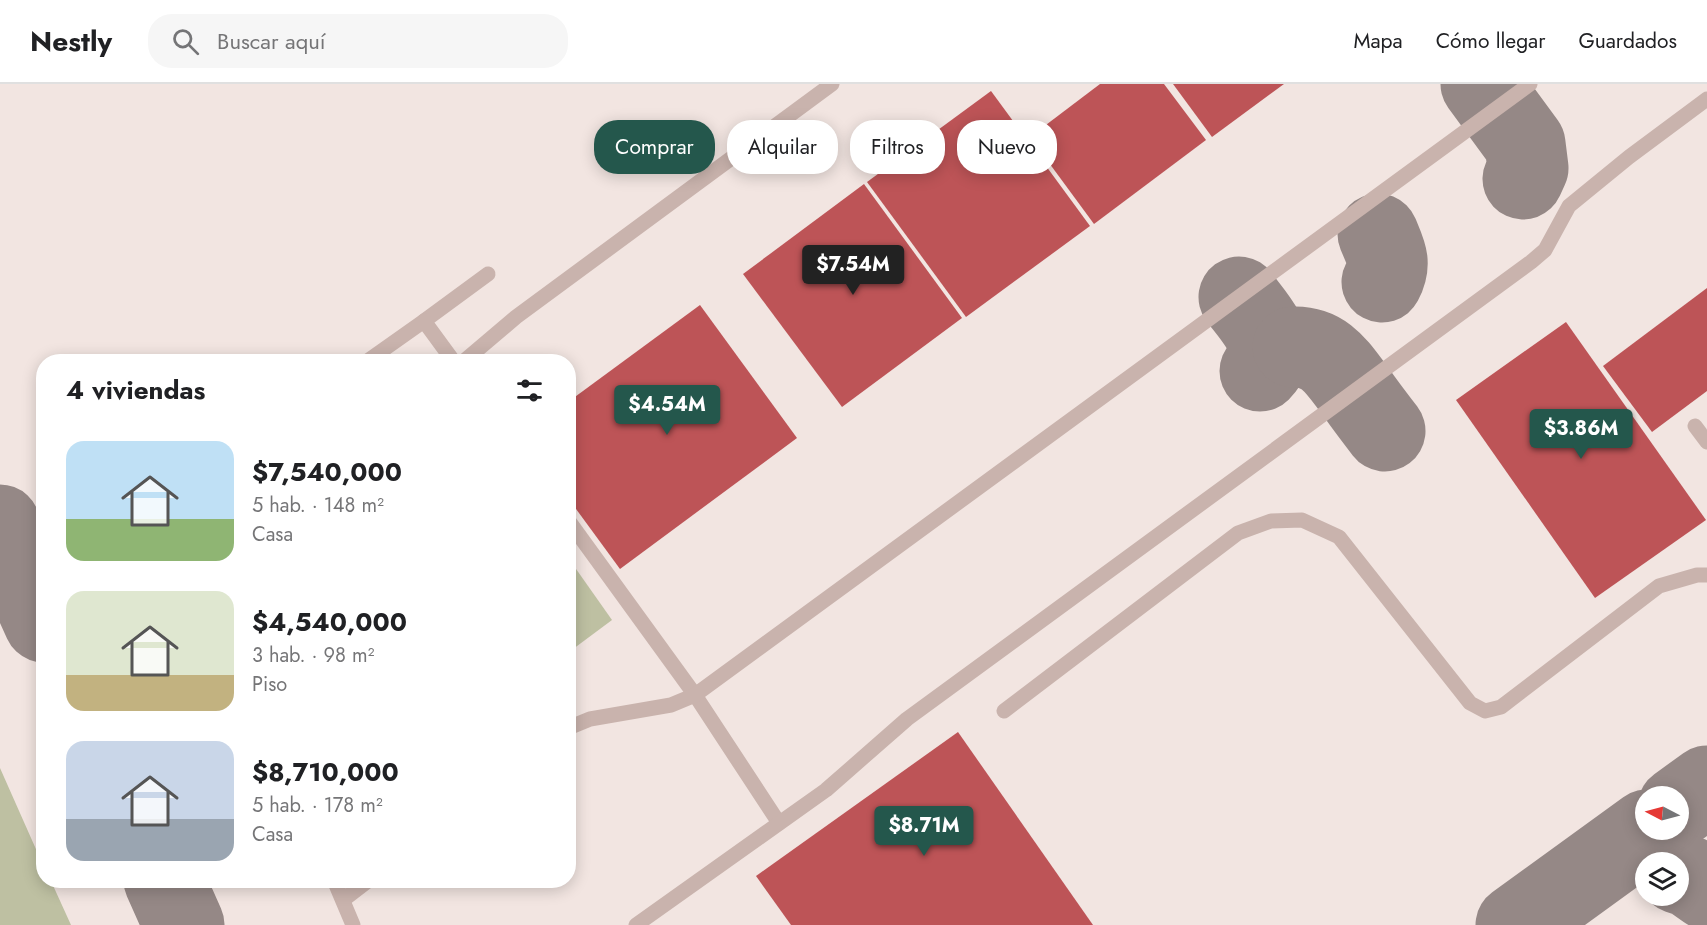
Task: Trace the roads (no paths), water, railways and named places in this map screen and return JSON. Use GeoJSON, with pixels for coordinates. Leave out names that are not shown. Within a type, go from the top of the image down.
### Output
{"type":"FeatureCollection","features":[{"type":"Feature","properties":{"kind":"lane"},"geometry":{"type":"LineString","coordinates":[[472,354],[516,317],[832,84]]}},
{"type":"Feature","properties":{"kind":"lane"},"geometry":{"type":"LineString","coordinates":[[576,725],[590,719],[671,705],[695,695],[1530,84]]}},
{"type":"Feature","properties":{"kind":"lane"},"geometry":{"type":"LineString","coordinates":[[636,925],[826,790],[907,719],[1531,262],[1545,250],[1569,206],[1629,157],[1707,99]]}},
{"type":"Feature","properties":{"kind":"lane"},"geometry":{"type":"LineString","coordinates":[[377,354],[488,274]]}},
{"type":"Feature","properties":{"kind":"lane"},"geometry":{"type":"LineString","coordinates":[[424,321],[448,354]]}},
{"type":"Feature","properties":{"kind":"lane"},"geometry":{"type":"LineString","coordinates":[[1695,426],[1707,442]]}},
{"type":"Feature","properties":{"kind":"lane"},"geometry":{"type":"LineString","coordinates":[[1004,711],[1238,533],[1270,521],[1302,520],[1339,537],[1470,703],[1485,711],[1501,706],[1659,586],[1697,575],[1707,575]]}},
{"type":"Feature","properties":{"kind":"lane"},"geometry":{"type":"LineString","coordinates":[[576,531],[695,695],[779,823]]}},
{"type":"Feature","properties":{"kind":"lane"},"geometry":{"type":"LineString","coordinates":[[338,888],[353,925]]}},
{"type":"Feature","properties":{"kind":"lane"},"geometry":{"type":"LineString","coordinates":[[343,900],[359,888]]}}]}
